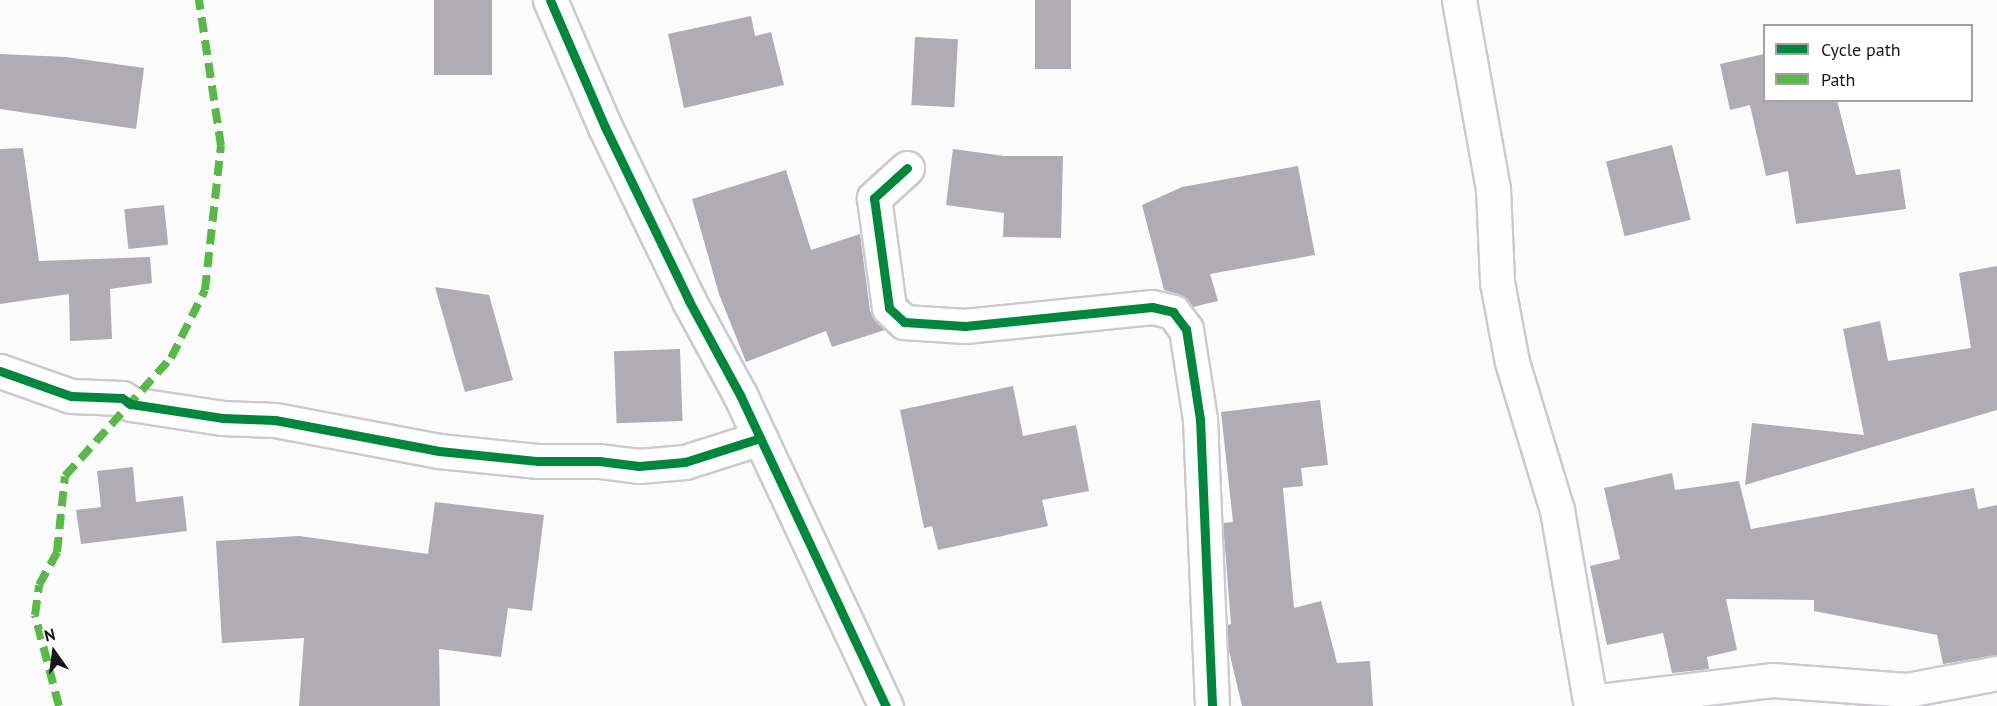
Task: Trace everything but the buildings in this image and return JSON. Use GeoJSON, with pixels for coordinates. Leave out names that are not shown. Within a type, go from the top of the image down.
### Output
{"type":"FeatureCollection","features":[{"type":"Feature","properties":{"kind":"street"},"geometry":{"type":"LineString","coordinates":[[550,0],[605,127],[760,438],[886,706]]}},
{"type":"Feature","properties":{"kind":"street"},"geometry":{"type":"LineString","coordinates":[[1459,0],[1493,189],[1499,293],[1512,362],[1557,510],[1591,704],[1772,680],[1907,690],[1997,673]]}},
{"type":"Feature","properties":{"kind":"street"},"geometry":{"type":"LineString","coordinates":[[908,168],[874,198],[889,308],[904,322],[965,326],[1152,307],[1173,312],[1186,329],[1200,419],[1212,706]]}},
{"type":"Feature","properties":{"kind":"street"},"geometry":{"type":"LineString","coordinates":[[0,371],[71,396],[122,398],[131,404],[222,418],[275,420],[439,452],[538,461],[599,461],[639,466],[685,462],[760,438]]}},
{"type":"Feature","properties":{"kind":"marked path"},"geometry":{"type":"LineString","coordinates":[[59,706],[35,615],[39,585],[57,552],[65,476],[171,358],[205,290],[221,146],[199,0]]}},
{"type":"Feature","properties":{"kind":"cycle path"},"geometry":{"type":"LineString","coordinates":[[550,0],[605,127],[689,301],[740,395],[886,706]]}},
{"type":"Feature","properties":{"kind":"cycle path"},"geometry":{"type":"LineString","coordinates":[[907,168],[874,198],[889,308],[904,322],[965,326],[1152,307],[1173,312],[1186,329],[1200,419],[1212,706]]}},
{"type":"Feature","properties":{"kind":"cycle path"},"geometry":{"type":"LineString","coordinates":[[0,371],[71,396],[122,398],[131,404],[222,418],[275,420],[439,451],[538,461],[599,461],[639,466],[685,462],[760,438]]}}]}
